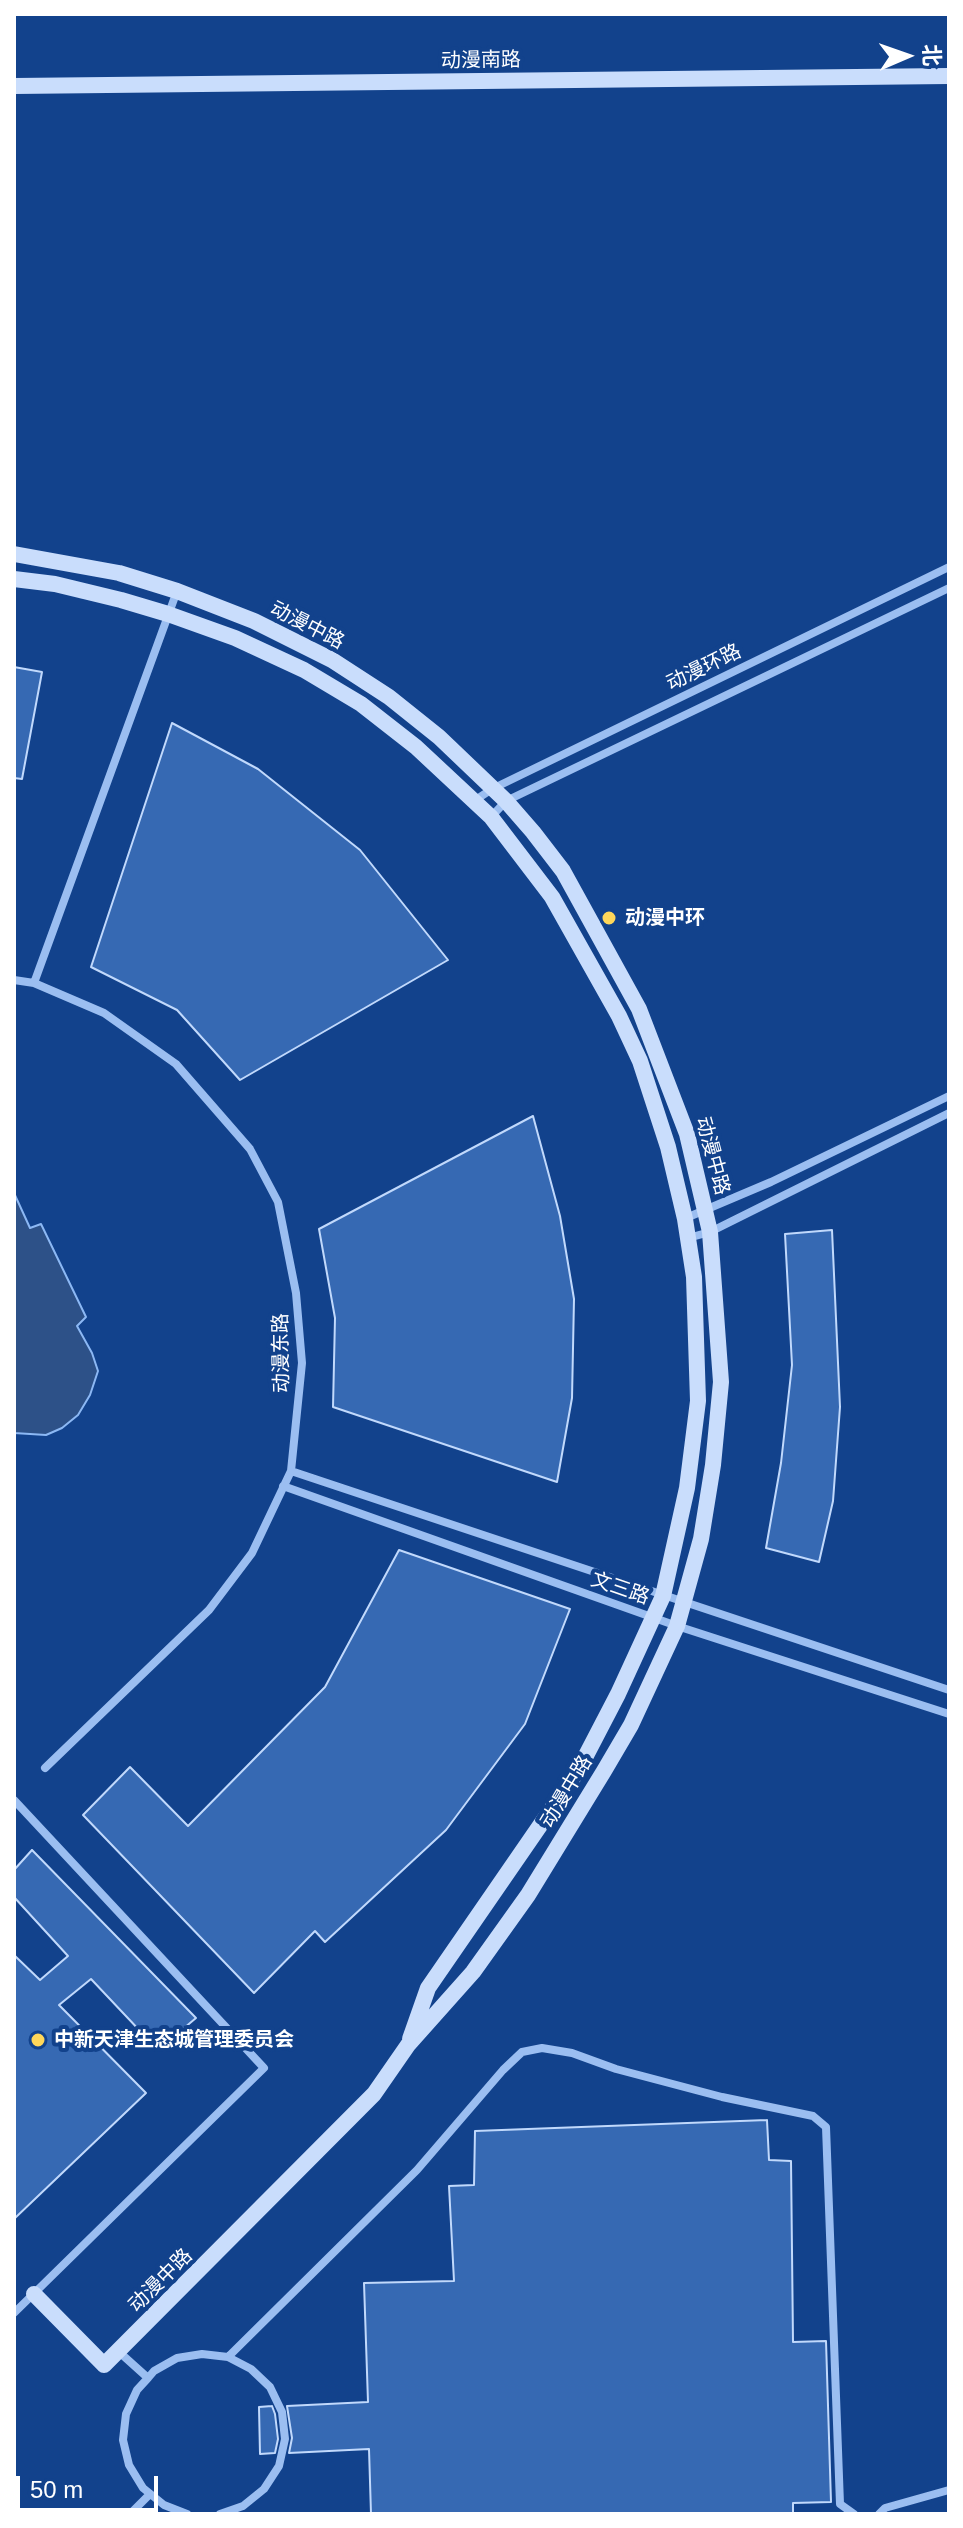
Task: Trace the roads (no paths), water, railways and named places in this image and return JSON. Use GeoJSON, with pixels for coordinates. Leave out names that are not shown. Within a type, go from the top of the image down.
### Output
{"type":"FeatureCollection","features":[{"type":"Feature","properties":{"kind":"street","name":"动漫南路"},"geometry":{"type":"LineString","coordinates":[[14,86],[949,76]]}},
{"type":"Feature","properties":{"kind":"street","name":"动漫中路"},"geometry":{"type":"LineString","coordinates":[[14,554],[92,567],[177,591],[254,621],[332,660],[389,697],[439,737],[506,801],[563,871],[639,1009],[687,1134],[710,1232],[721,1382],[713,1465],[701,1539],[677,1626],[631,1725],[528,1895],[473,1972],[408,2045],[374,2094],[118,2351]]}},
{"type":"Feature","properties":{"kind":"street","name":"动漫环路"},"geometry":{"type":"LineString","coordinates":[[474,801],[492,789],[949,567]]}},
{"type":"Feature","properties":{"kind":"street","name":"动漫中路"},"geometry":{"type":"LineString","coordinates":[[14,579],[55,584],[168,614],[235,638],[304,670],[361,704],[416,747],[491,817],[552,897],[619,1016],[640,1061],[665,1135],[685,1219],[694,1277],[698,1401],[687,1488],[663,1596],[655,1618],[579,1769],[428,1988],[408,2045]]}},
{"type":"Feature","properties":{"kind":"street","name":"动漫环路"},"geometry":{"type":"LineString","coordinates":[[491,817],[506,801],[949,588]]}},
{"type":"Feature","properties":{"kind":"street"},"geometry":{"type":"LineString","coordinates":[[34,983],[177,591]]}},
{"type":"Feature","properties":{"kind":"street","name":"动漫东路"},"geometry":{"type":"LineString","coordinates":[[14,980],[34,983],[104,1013],[176,1064],[250,1149],[278,1202],[296,1293],[302,1363],[291,1471],[252,1553],[209,1610],[45,1768]]}},
{"type":"Feature","properties":{"kind":"street"},"geometry":{"type":"LineString","coordinates":[[685,1219],[706,1212],[949,1096]]}},
{"type":"Feature","properties":{"kind":"street"},"geometry":{"type":"LineString","coordinates":[[688,1238],[710,1232],[949,1113]]}},
{"type":"Feature","properties":{"kind":"street","name":"文三路"},"geometry":{"type":"LineString","coordinates":[[291,1471],[949,1690]]}},
{"type":"Feature","properties":{"kind":"street","name":"文三路"},"geometry":{"type":"LineString","coordinates":[[283,1486],[677,1626],[949,1714]]}},
{"type":"Feature","properties":{"kind":"street"},"geometry":{"type":"LineString","coordinates":[[14,1800],[264,2068],[14,2313]]}},
{"type":"Feature","properties":{"kind":"street"},"geometry":{"type":"LineString","coordinates":[[228,2357],[417,2170],[522,2052],[542,2048],[572,2053],[616,2069],[722,2097],[813,2116],[826,2127],[840,2504],[854,2514]]}},
{"type":"Feature","properties":{"kind":"street"},"geometry":{"type":"LineString","coordinates":[[34,2294],[104,2365],[118,2351],[148,2378]]}},
{"type":"Feature","properties":{"kind":"street"},"geometry":{"type":"LineString","coordinates":[[187,2514],[164,2505],[143,2488],[129,2465],[123,2440],[126,2414],[137,2390],[154,2371],[177,2358],[202,2354],[228,2357],[251,2369],[270,2387],[282,2412],[285,2439],[279,2466],[264,2489],[243,2506],[220,2514]]}},
{"type":"Feature","properties":{"kind":"street"},"geometry":{"type":"LineString","coordinates":[[879,2514],[885,2508],[949,2490]]}},
{"type":"Feature","properties":{"kind":"street"},"geometry":{"type":"LineString","coordinates":[[130,2514],[150,2494]]}},
{"type":"Feature","properties":{"kind":"water"},"geometry":{"type":"Polygon","coordinates":[[[14,1193],[30,1228],[41,1224],[86,1317],[77,1326],[98,1371],[90,1395],[78,1415],[62,1428],[46,1435],[14,1433],[14,1193]]]}},
{"type":"Feature","properties":{"kind":"place","name":"动漫中环"},"geometry":{"type":"Point","coordinates":[609,918]}},
{"type":"Feature","properties":{"kind":"place","name":"中新天津生态城管理委员会"},"geometry":{"type":"Point","coordinates":[38,2040]}}]}
